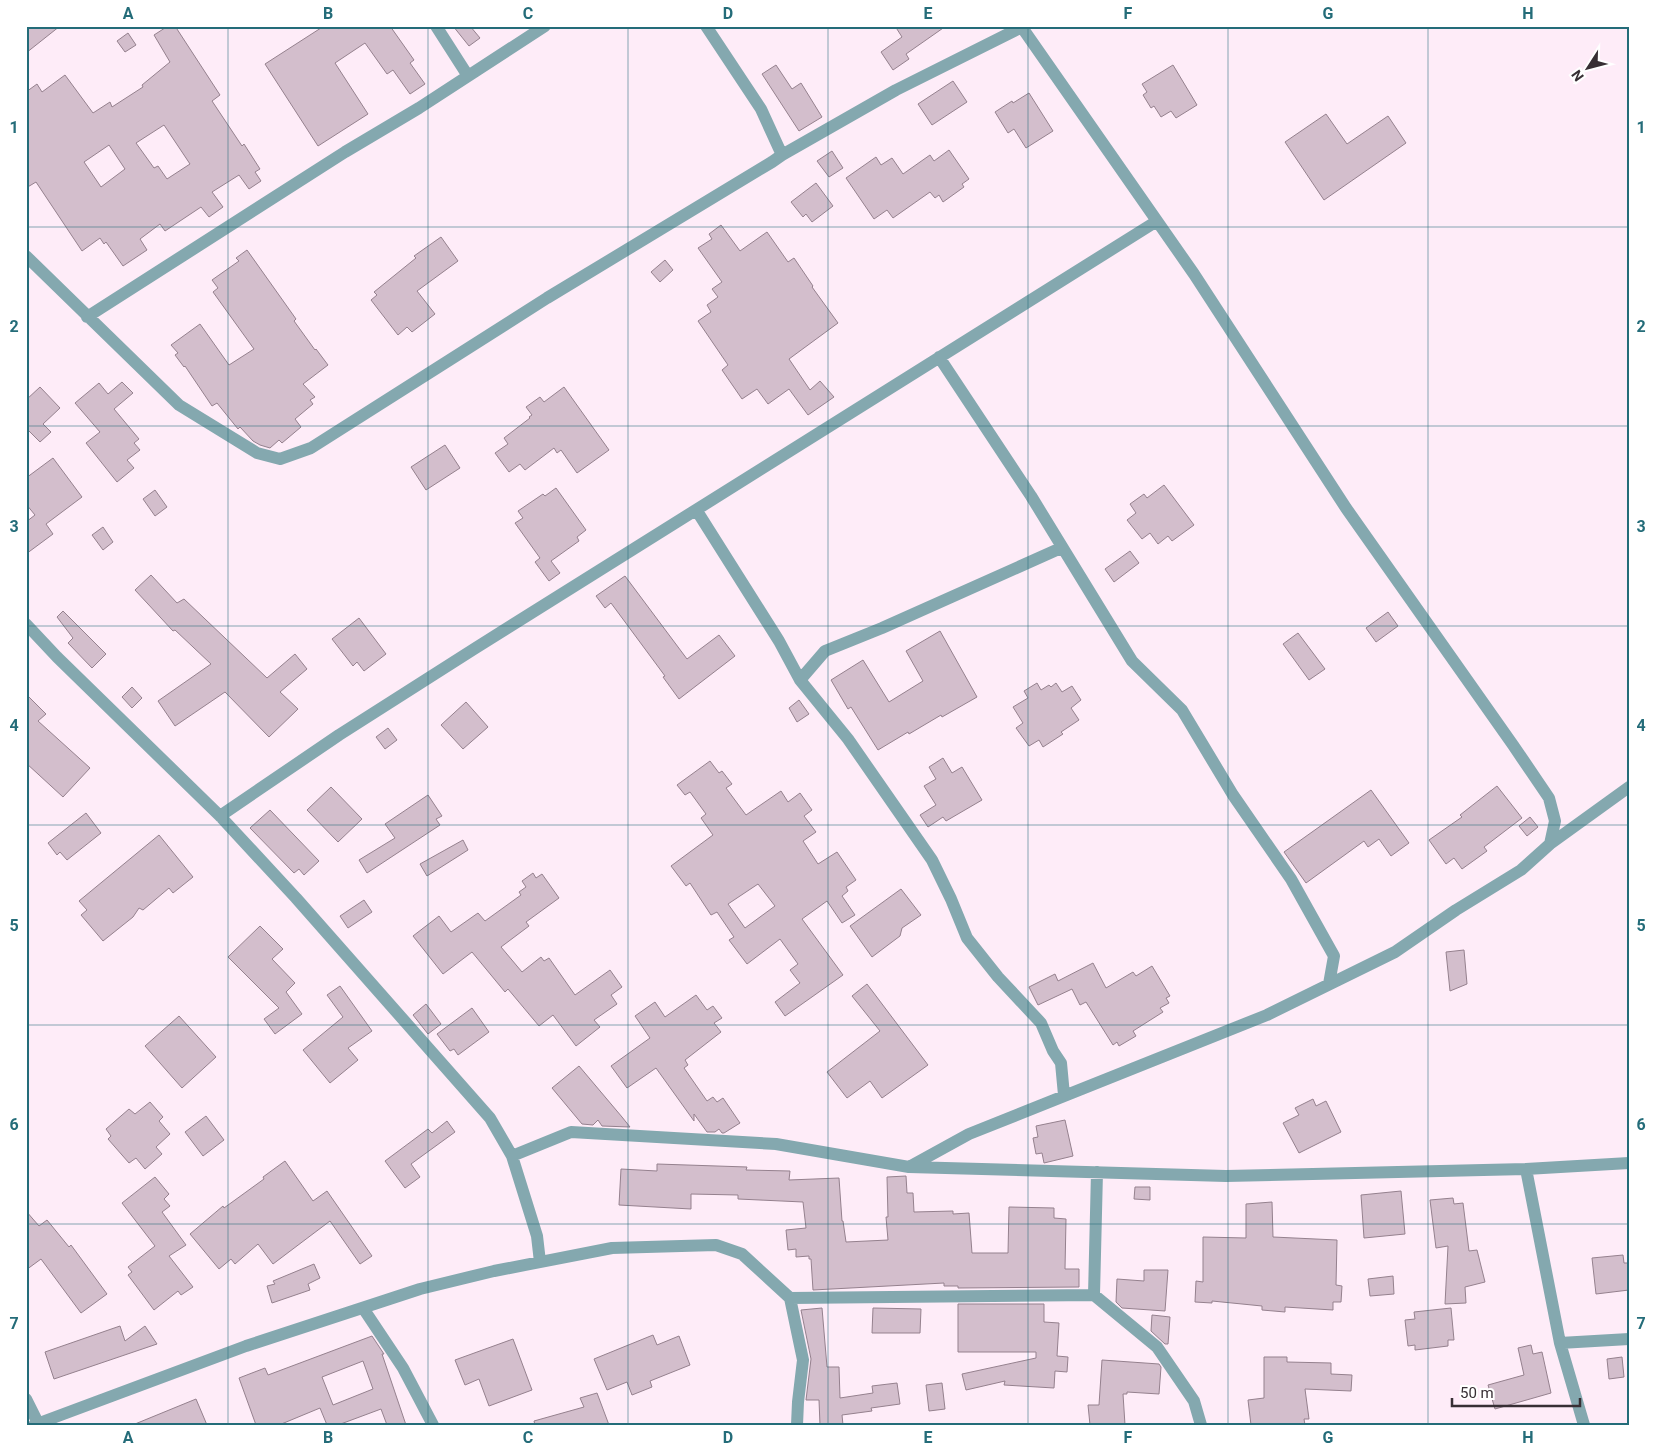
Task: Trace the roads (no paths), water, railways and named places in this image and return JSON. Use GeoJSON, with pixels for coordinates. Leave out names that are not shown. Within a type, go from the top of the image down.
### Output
{"type":"FeatureCollection","features":[{"type":"Feature","properties":{"kind":"street"},"geometry":{"type":"LineString","coordinates":[[436,26],[468,76]]}},
{"type":"Feature","properties":{"kind":"street"},"geometry":{"type":"LineString","coordinates":[[87,317],[546,26]]}},
{"type":"Feature","properties":{"kind":"street"},"geometry":{"type":"LineString","coordinates":[[706,26],[761,109],[782,154]]}},
{"type":"Feature","properties":{"kind":"street"},"geometry":{"type":"LineString","coordinates":[[26,256],[179,405],[257,453],[280,459],[311,448],[547,298],[772,162],[782,154],[896,90],[1021,27],[1194,274],[1346,508],[1549,798],[1555,821],[1550,844]]}},
{"type":"Feature","properties":{"kind":"street"},"geometry":{"type":"LineString","coordinates":[[220,816],[339,735],[1156,221]]}},
{"type":"Feature","properties":{"kind":"street"},"geometry":{"type":"LineString","coordinates":[[939,357],[1030,496],[1132,661],[1182,710],[1232,795],[1291,879],[1334,956],[1329,984]]}},
{"type":"Feature","properties":{"kind":"street"},"geometry":{"type":"LineString","coordinates":[[697,510],[779,641],[800,680],[848,738],[932,860],[967,938],[998,977],[1041,1023],[1053,1051],[1061,1063],[1064,1094]]}},
{"type":"Feature","properties":{"kind":"street"},"geometry":{"type":"LineString","coordinates":[[800,680],[825,651],[916,613],[1061,548]]}},
{"type":"Feature","properties":{"kind":"street"},"geometry":{"type":"LineString","coordinates":[[26,624],[70,670],[220,816],[296,898],[490,1118],[512,1156],[537,1236],[540,1262]]}},
{"type":"Feature","properties":{"kind":"street"},"geometry":{"type":"LineString","coordinates":[[910,1167],[968,1134],[1267,1014],[1395,952],[1456,910],[1521,870],[1550,844],[1629,787]]}},
{"type":"Feature","properties":{"kind":"street"},"geometry":{"type":"LineString","coordinates":[[512,1156],[571,1132],[776,1144],[910,1167],[1226,1176],[1526,1169],[1629,1163]]}},
{"type":"Feature","properties":{"kind":"street"},"geometry":{"type":"LineString","coordinates":[[1526,1169],[1560,1343],[1584,1425]]}},
{"type":"Feature","properties":{"kind":"street"},"geometry":{"type":"LineString","coordinates":[[1094,1295],[1097,1172]]}},
{"type":"Feature","properties":{"kind":"street"},"geometry":{"type":"LineString","coordinates":[[26,1399],[36,1424],[246,1346],[420,1289],[612,1248],[716,1245],[742,1254],[790,1298],[803,1360],[797,1425]]}},
{"type":"Feature","properties":{"kind":"street"},"geometry":{"type":"LineString","coordinates":[[790,1298],[1094,1295],[1157,1347],[1194,1401],[1201,1425]]}},
{"type":"Feature","properties":{"kind":"street"},"geometry":{"type":"LineString","coordinates":[[363,1308],[403,1368],[433,1425]]}},
{"type":"Feature","properties":{"kind":"street"},"geometry":{"type":"LineString","coordinates":[[1560,1343],[1629,1339]]}}]}
